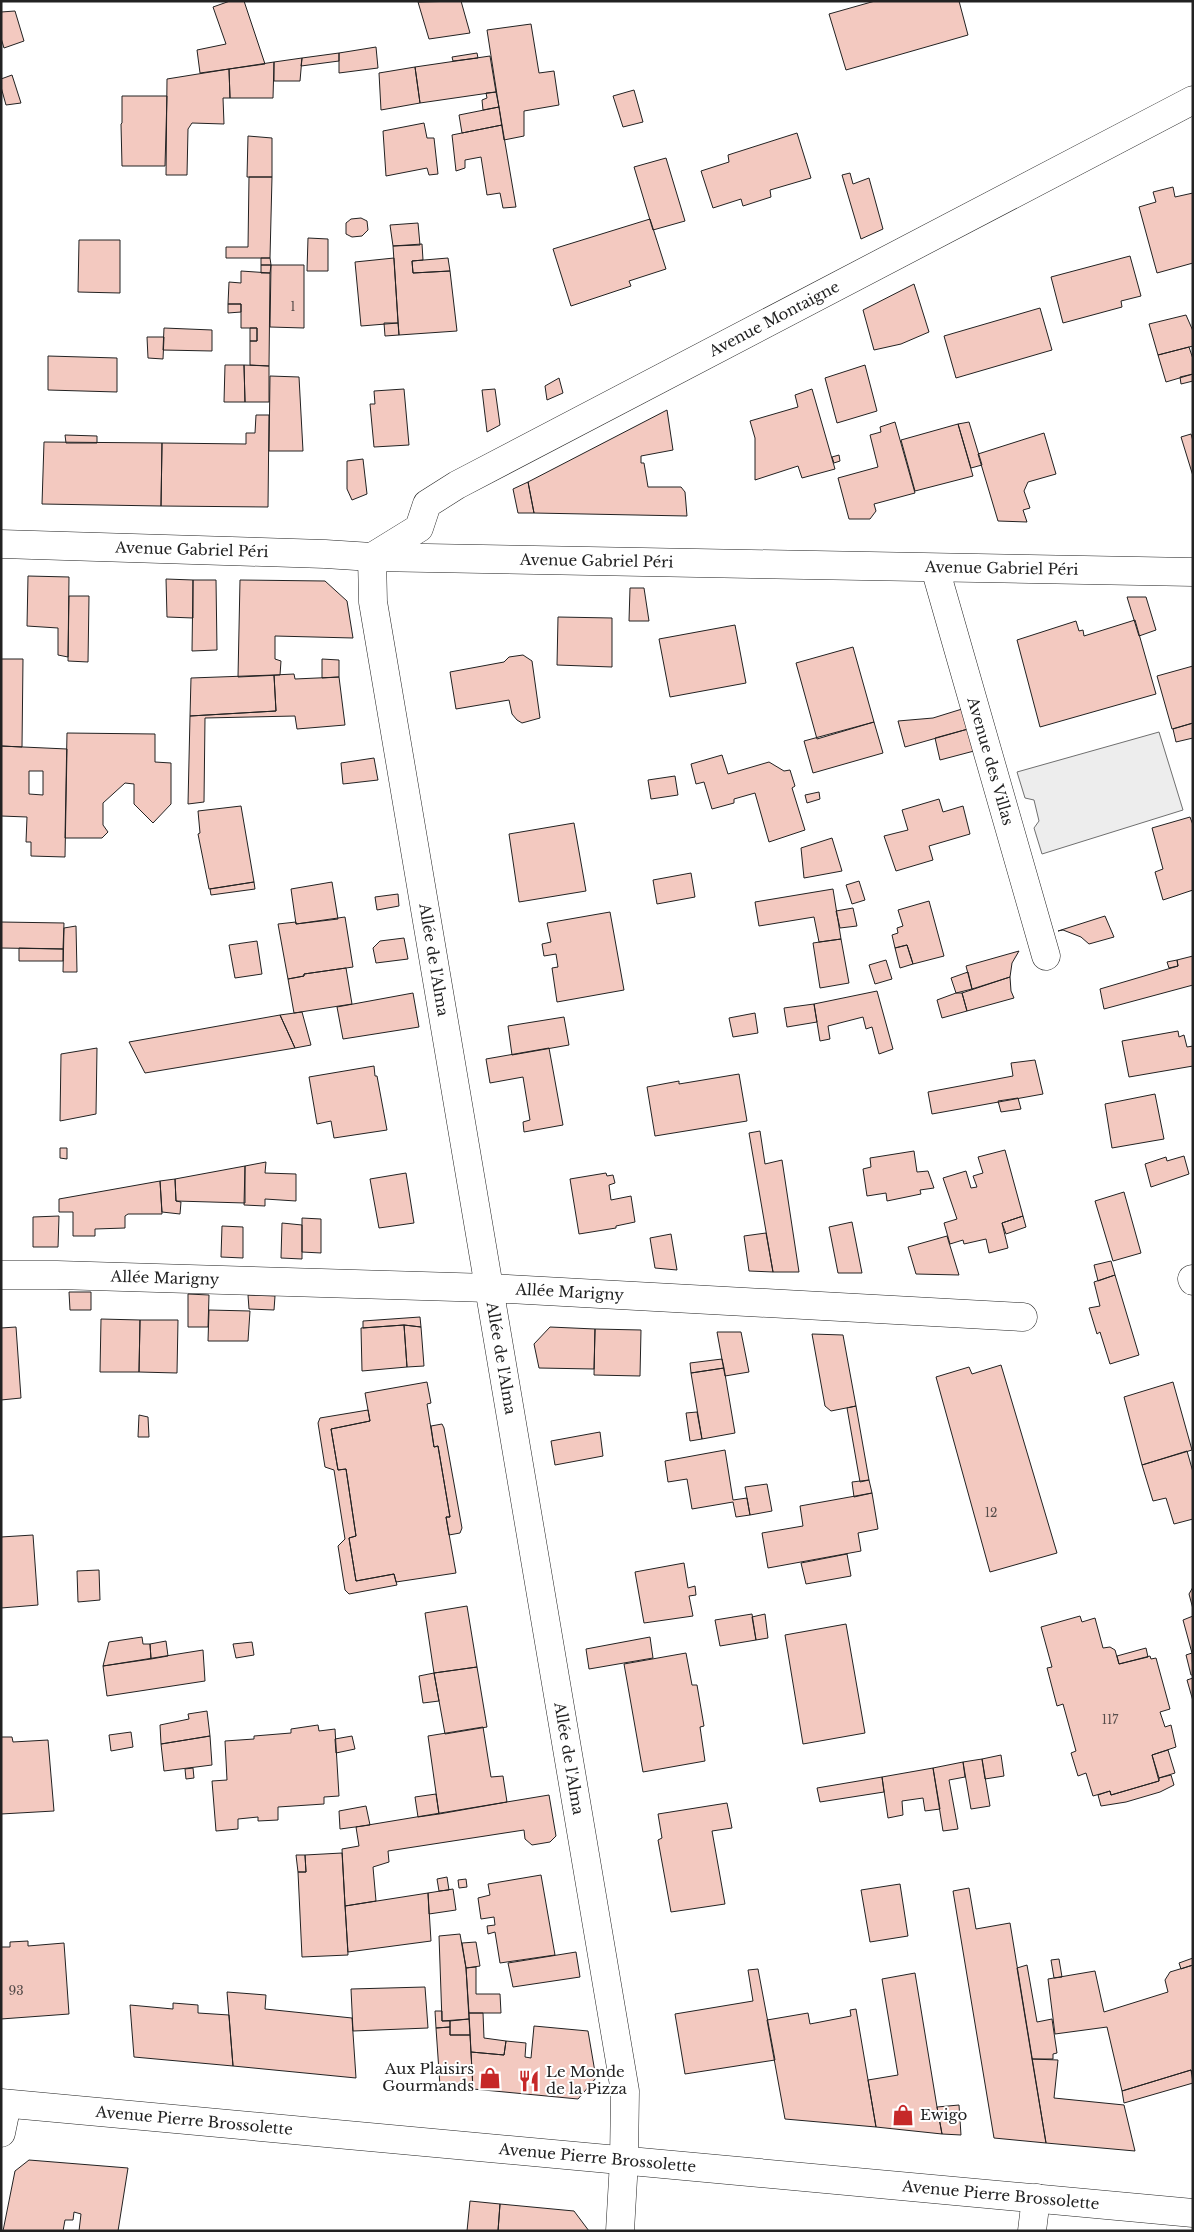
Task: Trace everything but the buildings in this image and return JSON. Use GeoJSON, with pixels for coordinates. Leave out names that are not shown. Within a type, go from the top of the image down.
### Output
{"type":"FeatureCollection","features":[{"type":"Feature","properties":{"kind":"street","name":"Avenue Montaigne"},"geometry":{"type":"LineString","coordinates":[[372,557],[419,528],[427,504],[457,485],[1193,100]]}},
{"type":"Feature","properties":{"kind":"street","name":"Avenue Gabriel Péri"},"geometry":{"type":"LineString","coordinates":[[1,544],[372,557],[1193,572]]}},
{"type":"Feature","properties":{"kind":"street","name":"Allée de l'Alma"},"geometry":{"type":"LineString","coordinates":[[372,557],[373,602],[625,2092],[620,2231]]}},
{"type":"Feature","properties":{"kind":"street","name":"Avenue des Villas"},"geometry":{"type":"LineString","coordinates":[[935,568],[1046,956]]}},
{"type":"Feature","properties":{"kind":"street","name":"Allée Marigny"},"geometry":{"type":"LineString","coordinates":[[1,1275],[489,1288],[1023,1317]]}},
{"type":"Feature","properties":{"kind":"street","name":"Avenue Pierre Brossolette"},"geometry":{"type":"LineString","coordinates":[[4,2104],[1193,2213]]}},
{"type":"Feature","properties":{"kind":"street"},"geometry":{"type":"LineString","coordinates":[[1,2132],[4,2104]]}},
{"type":"Feature","properties":{"kind":"street"},"geometry":{"type":"LineString","coordinates":[[1032,2231],[1036,2198]]}},
{"type":"Feature","properties":{"kind":"shaded area"},"geometry":{"type":"Polygon","coordinates":[[[1159,732],[1183,810],[1042,854],[1034,828],[1039,821],[1034,800],[1025,798],[1017,772],[1159,732]]]}},
{"type":"Feature","properties":{"kind":"place","name":"Aux Plaisirs Gourmands"},"geometry":{"type":"Point","coordinates":[490,2078]}},
{"type":"Feature","properties":{"kind":"place","name":"Le Monde de la Pizza"},"geometry":{"type":"Point","coordinates":[529,2081]}},
{"type":"Feature","properties":{"kind":"place","name":"Ewigo"},"geometry":{"type":"Point","coordinates":[903,2115]}}]}
